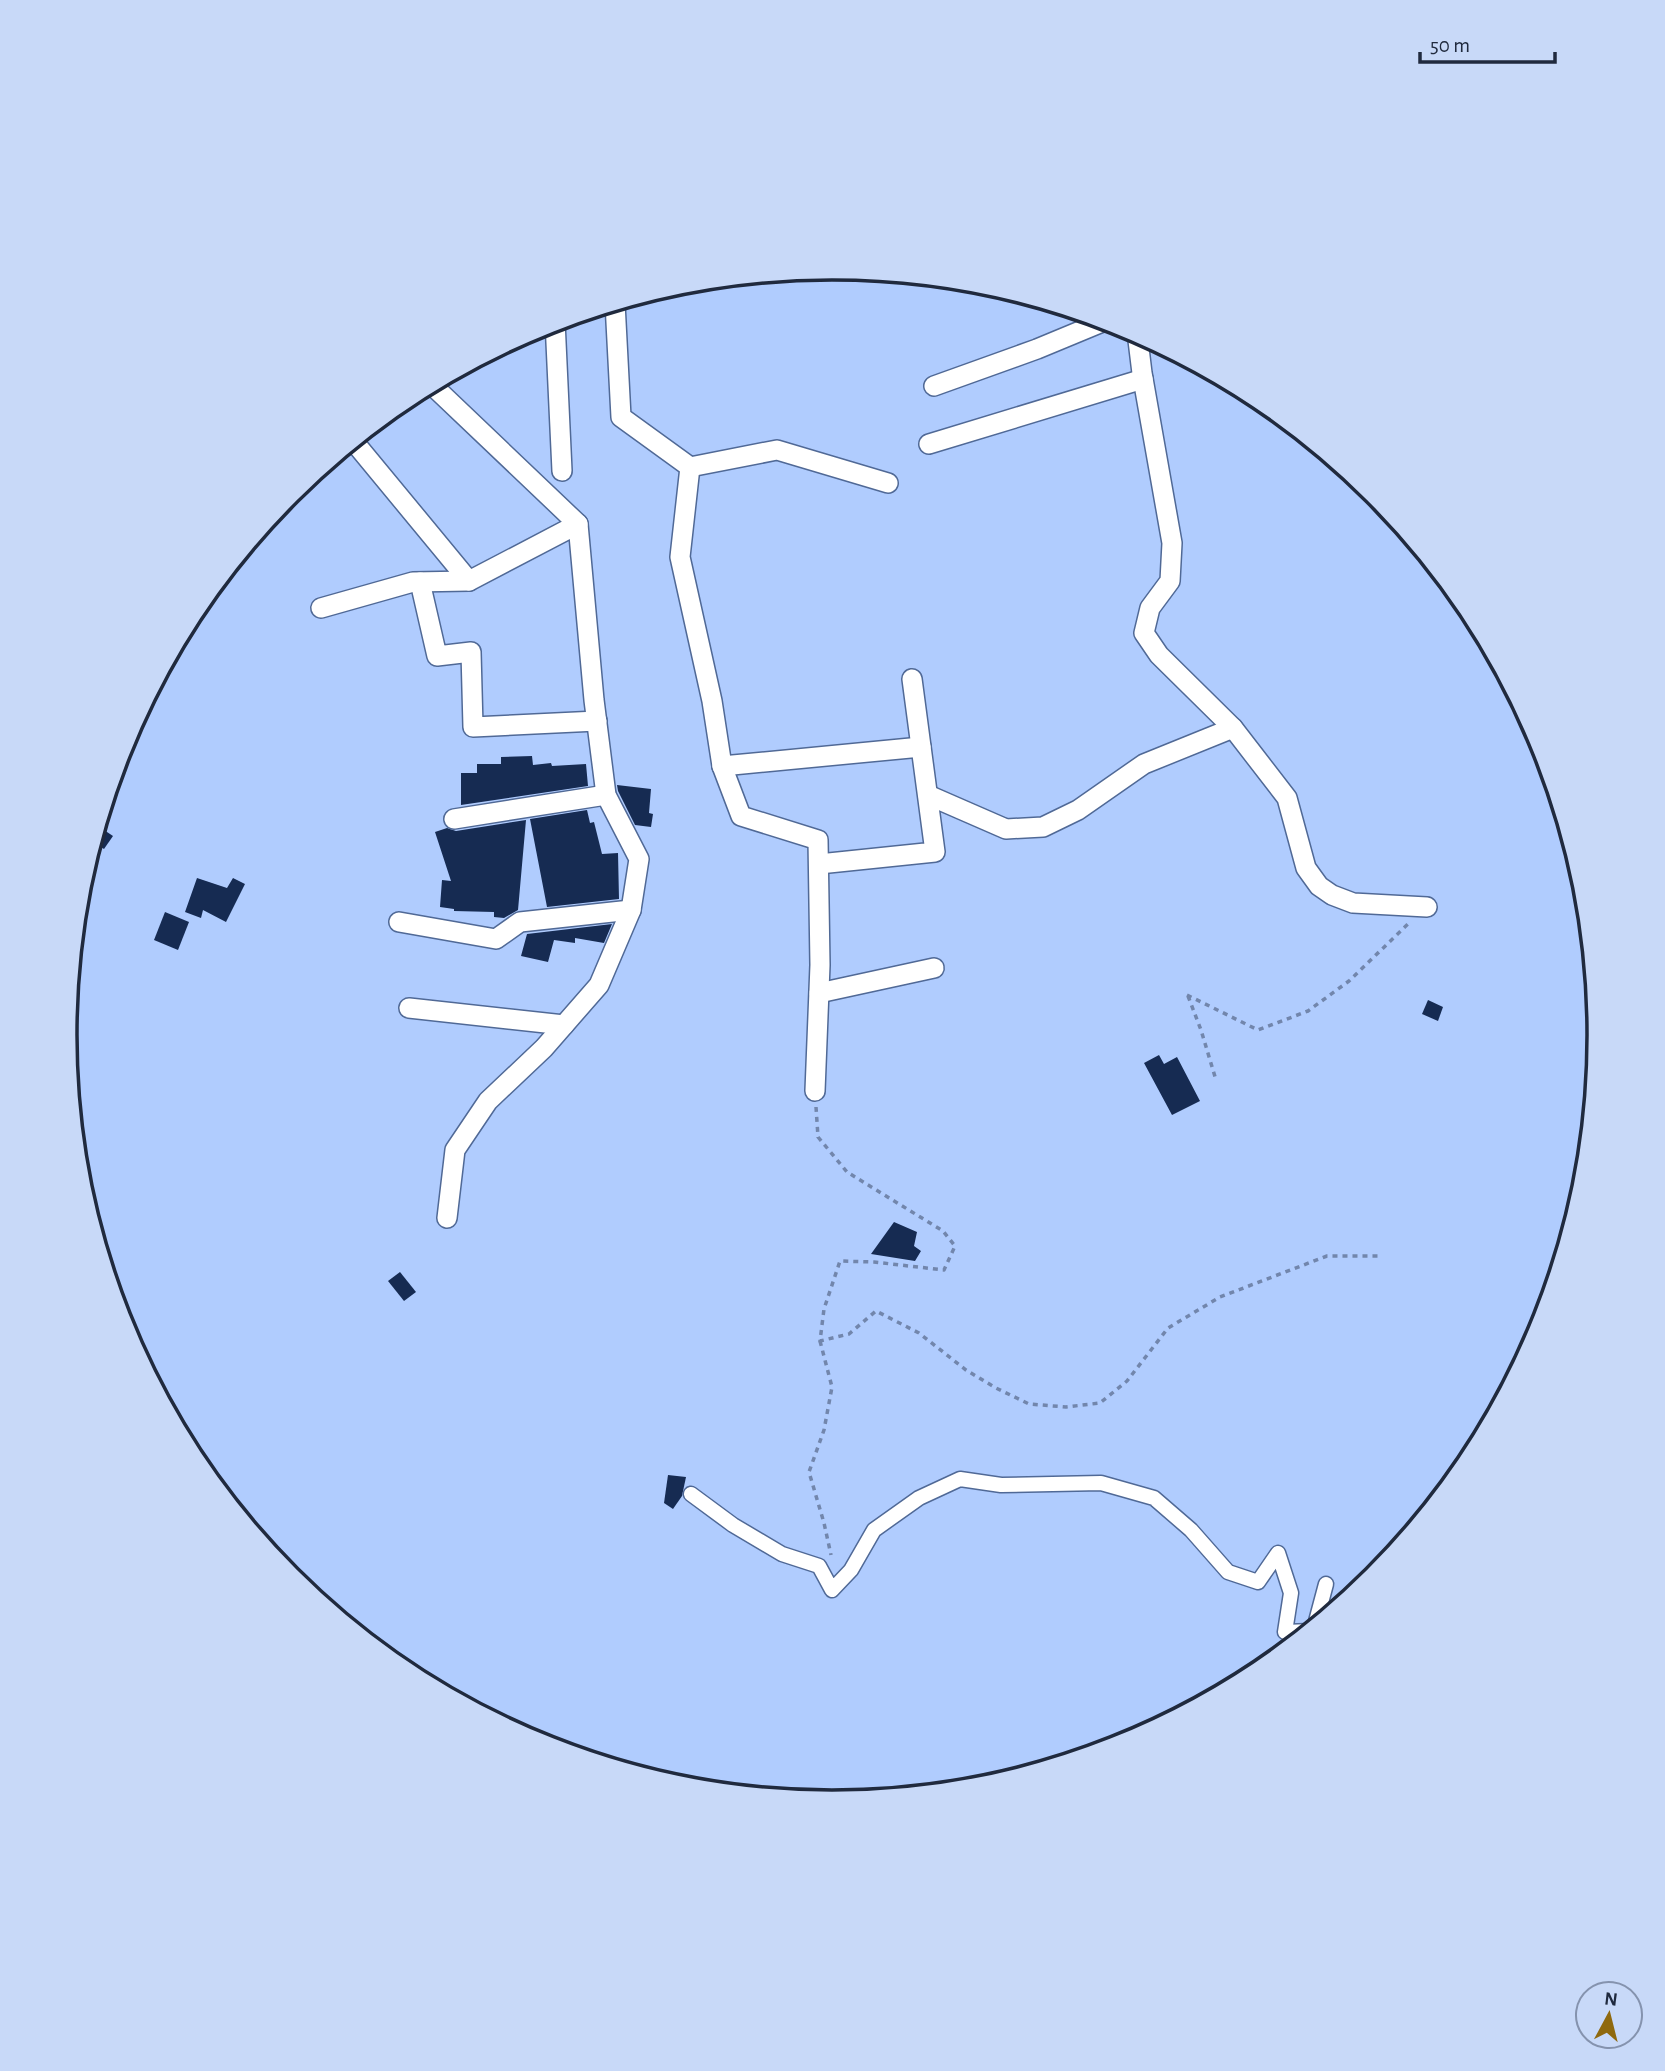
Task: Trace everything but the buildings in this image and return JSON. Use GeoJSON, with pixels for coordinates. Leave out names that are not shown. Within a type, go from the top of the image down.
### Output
{"type":"FeatureCollection","features":[{"type":"Feature","properties":{"kind":"street"},"geometry":{"type":"LineString","coordinates":[[615,312],[621,416],[690,467],[777,450],[888,483]]}},
{"type":"Feature","properties":{"kind":"street"},"geometry":{"type":"LineString","coordinates":[[934,386],[1092,326]]}},
{"type":"Feature","properties":{"kind":"street"},"geometry":{"type":"LineString","coordinates":[[556,333],[562,471]]}},
{"type":"Feature","properties":{"kind":"street"},"geometry":{"type":"LineString","coordinates":[[1139,345],[1172,543],[1170,580],[1150,608],[1144,633],[1159,655],[1233,728],[1287,798],[1306,868],[1319,887],[1353,903],[1427,907]]}},
{"type":"Feature","properties":{"kind":"street"},"geometry":{"type":"LineString","coordinates":[[929,444],[1143,379]]}},
{"type":"Feature","properties":{"kind":"street"},"geometry":{"type":"LineString","coordinates":[[439,391],[579,524],[606,795],[639,859],[631,910],[599,985],[544,1048],[488,1101],[455,1150],[447,1218]]}},
{"type":"Feature","properties":{"kind":"street"},"geometry":{"type":"LineString","coordinates":[[359,447],[469,581]]}},
{"type":"Feature","properties":{"kind":"street"},"geometry":{"type":"LineString","coordinates":[[690,467],[680,557],[712,701],[722,766],[741,816],[818,840],[819,993],[816,1091]]}},
{"type":"Feature","properties":{"kind":"street"},"geometry":{"type":"LineString","coordinates":[[321,608],[413,582],[469,581],[579,524]]}},
{"type":"Feature","properties":{"kind":"street"},"geometry":{"type":"LineString","coordinates":[[420,582],[437,656],[471,652],[473,727],[597,721]]}},
{"type":"Feature","properties":{"kind":"street"},"geometry":{"type":"LineString","coordinates":[[819,864],[935,852],[912,679]]}},
{"type":"Feature","properties":{"kind":"street"},"geometry":{"type":"LineString","coordinates":[[928,795],[1006,829],[1043,827],[1079,810],[1144,764],[1233,728]]}},
{"type":"Feature","properties":{"kind":"street"},"geometry":{"type":"LineString","coordinates":[[722,766],[921,747]]}},
{"type":"Feature","properties":{"kind":"street"},"geometry":{"type":"LineString","coordinates":[[454,819],[606,795]]}},
{"type":"Feature","properties":{"kind":"street"},"geometry":{"type":"LineString","coordinates":[[399,922],[496,939],[520,922],[631,910]]}},
{"type":"Feature","properties":{"kind":"street"},"geometry":{"type":"LineString","coordinates":[[819,993],[934,968]]}},
{"type":"Feature","properties":{"kind":"street"},"geometry":{"type":"LineString","coordinates":[[409,1009],[564,1025]]}},
{"type":"Feature","properties":{"kind":"street"},"geometry":{"type":"LineString","coordinates":[[691,1494],[733,1525],[782,1554],[819,1566],[832,1590],[851,1570],[874,1530],[919,1498],[960,1479],[1000,1485],[1101,1483],[1154,1499],[1191,1530],[1228,1572],[1258,1582],[1278,1553],[1291,1593],[1285,1632],[1297,1631]]}},
{"type":"Feature","properties":{"kind":"street"},"geometry":{"type":"LineString","coordinates":[[1317,1615],[1326,1584]]}},
{"type":"Feature","properties":{"kind":"path"},"geometry":{"type":"LineString","coordinates":[[1216,1080],[1187,995],[1258,1030],[1308,1011],[1349,981],[1427,907]]}},
{"type":"Feature","properties":{"kind":"path"},"geometry":{"type":"LineString","coordinates":[[816,1091],[818,1138],[848,1172],[943,1231],[955,1246],[943,1270],[840,1261],[824,1309],[820,1341],[832,1387],[824,1430],[809,1472],[824,1523],[837,1585]]}},
{"type":"Feature","properties":{"kind":"path"},"geometry":{"type":"LineString","coordinates":[[820,1341],[849,1334],[876,1311],[919,1334],[966,1370],[1029,1404],[1066,1407],[1100,1403],[1127,1381],[1168,1328],[1220,1297],[1326,1256],[1380,1256]]}}]}
